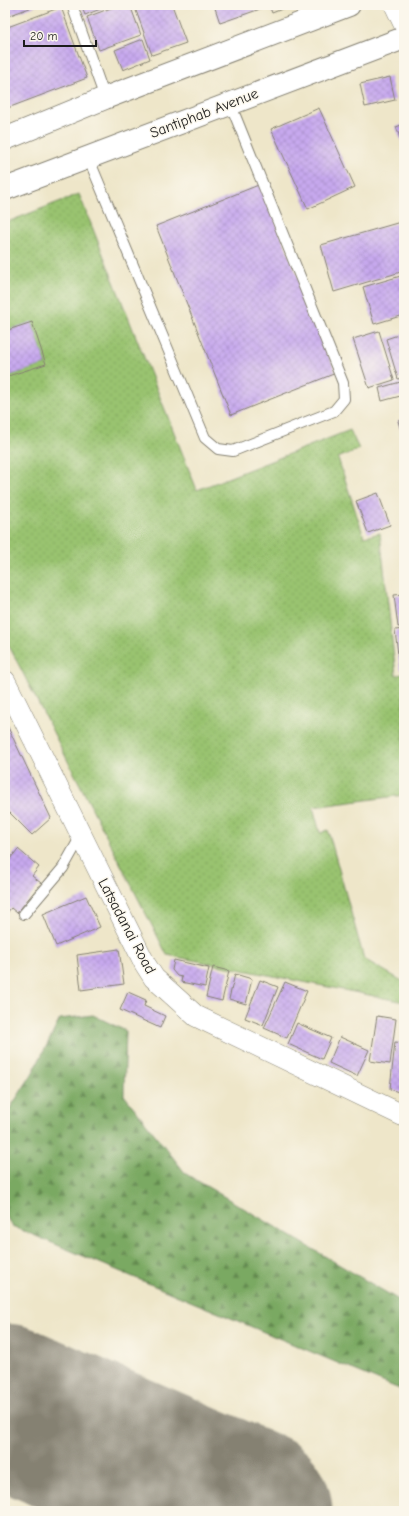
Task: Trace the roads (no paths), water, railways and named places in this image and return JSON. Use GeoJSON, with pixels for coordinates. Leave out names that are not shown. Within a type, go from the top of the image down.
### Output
{"type":"FeatureCollection","features":[{"type":"Feature","properties":{"kind":"street"},"geometry":{"type":"LineString","coordinates":[[5,139],[105,98],[349,5]]}},
{"type":"Feature","properties":{"kind":"street"},"geometry":{"type":"LineString","coordinates":[[395,5],[404,24]]}},
{"type":"Feature","properties":{"kind":"street","name":"Santiphab Avenue"},"geometry":{"type":"LineString","coordinates":[[5,189],[404,38]]}},
{"type":"Feature","properties":{"kind":"street","name":"Latsadanai Road"},"geometry":{"type":"LineString","coordinates":[[5,681],[145,964],[154,978],[196,1016],[404,1116]]}},
{"type":"Feature","properties":{"kind":"lane"},"geometry":{"type":"LineString","coordinates":[[72,5],[105,98]]}},
{"type":"Feature","properties":{"kind":"lane"},"geometry":{"type":"LineString","coordinates":[[88,157],[205,438],[218,449],[233,451],[334,411],[344,399],[343,383],[230,103]]}},
{"type":"Feature","properties":{"kind":"lane"},"geometry":{"type":"LineString","coordinates":[[24,914],[63,868],[81,836]]}}]}
